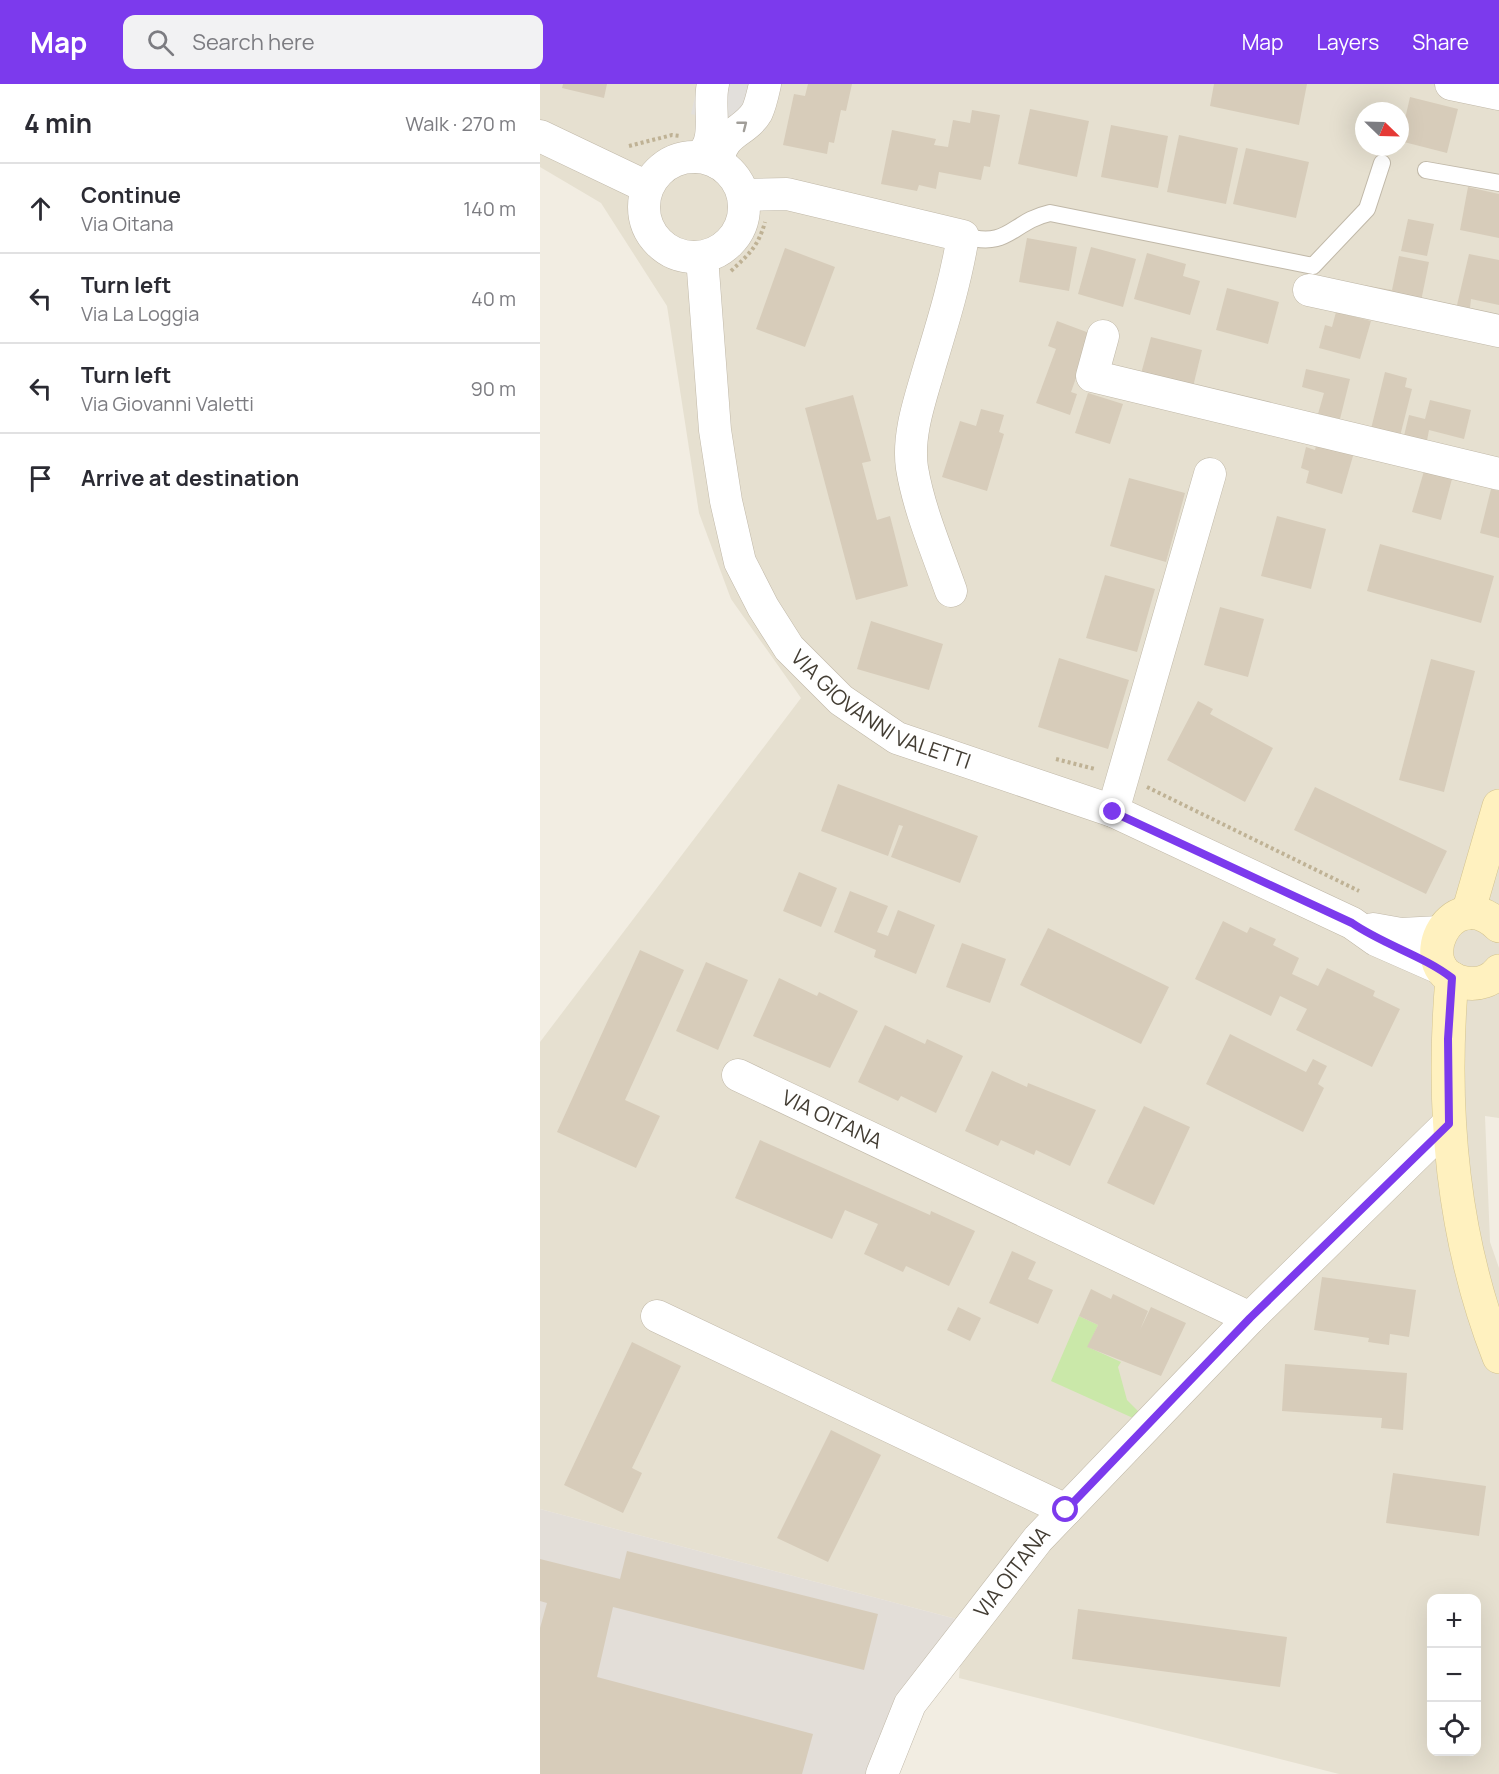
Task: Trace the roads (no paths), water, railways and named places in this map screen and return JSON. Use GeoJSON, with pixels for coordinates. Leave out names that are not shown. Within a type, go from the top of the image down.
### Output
{"type":"FeatureCollection","features":[{"type":"Feature","properties":{"kind":"street"},"geometry":{"type":"LineString","coordinates":[[709,153],[713,127],[709,99],[712,84]]}},
{"type":"Feature","properties":{"kind":"street"},"geometry":{"type":"LineString","coordinates":[[754,195],[744,212],[740,228],[731,242],[717,252],[702,257],[686,258],[671,253],[649,232],[644,217],[643,202],[647,187],[663,167],[686,157],[720,149],[729,134],[756,113],[765,84]]}},
{"type":"Feature","properties":{"kind":"street"},"geometry":{"type":"LineString","coordinates":[[1451,84],[1499,94]]}},
{"type":"Feature","properties":{"kind":"street"},"geometry":{"type":"LineString","coordinates":[[540,136],[647,187]]}},
{"type":"Feature","properties":{"kind":"street"},"geometry":{"type":"LineString","coordinates":[[709,153],[754,195],[787,194],[963,236],[957,272],[925,383],[911,446],[912,467],[921,506],[951,591]]}},
{"type":"Feature","properties":{"kind":"street","name":"VIA GIOVANNI VALETTI"},"geometry":{"type":"LineString","coordinates":[[702,257],[716,430],[726,501],[740,562],[763,607],[789,648],[841,700],[897,738],[1113,812],[1352,923],[1376,940],[1477,975]]}},
{"type":"Feature","properties":{"kind":"street"},"geometry":{"type":"LineString","coordinates":[[1309,290],[1499,331]]}},
{"type":"Feature","properties":{"kind":"street"},"geometry":{"type":"LineString","coordinates":[[1103,336],[1092,376],[1499,474]]}},
{"type":"Feature","properties":{"kind":"street"},"geometry":{"type":"LineString","coordinates":[[1113,812],[1210,474]]}},
{"type":"Feature","properties":{"kind":"street"},"geometry":{"type":"LineString","coordinates":[[1496,819],[1486,886],[1487,919],[1447,922],[1440,932],[1436,951],[1477,975],[1448,1039],[1449,1124],[1454,1188],[1484,1319],[1499,1357]]}},
{"type":"Feature","properties":{"kind":"street","name":"VIA GIOVANNI VALETTI"},"geometry":{"type":"LineString","coordinates":[[1352,923],[1401,934],[1440,932]]}},
{"type":"Feature","properties":{"kind":"street","name":"VIA OITANA"},"geometry":{"type":"LineString","coordinates":[[738,1075],[1250,1318]]}},
{"type":"Feature","properties":{"kind":"street","name":"VIA OITANA"},"geometry":{"type":"LineString","coordinates":[[886,1773],[910,1704],[1038,1539],[1250,1318],[1449,1124]]}},
{"type":"Feature","properties":{"kind":"street"},"geometry":{"type":"LineString","coordinates":[[657,1316],[1066,1510]]}},
{"type":"Feature","properties":{"kind":"lane"},"geometry":{"type":"LineString","coordinates":[[963,236],[979,240],[1002,239],[1034,217],[1050,213],[1313,266],[1367,209],[1382,163]]}},
{"type":"Feature","properties":{"kind":"lane"},"geometry":{"type":"LineString","coordinates":[[1426,170],[1499,183]]}}]}
